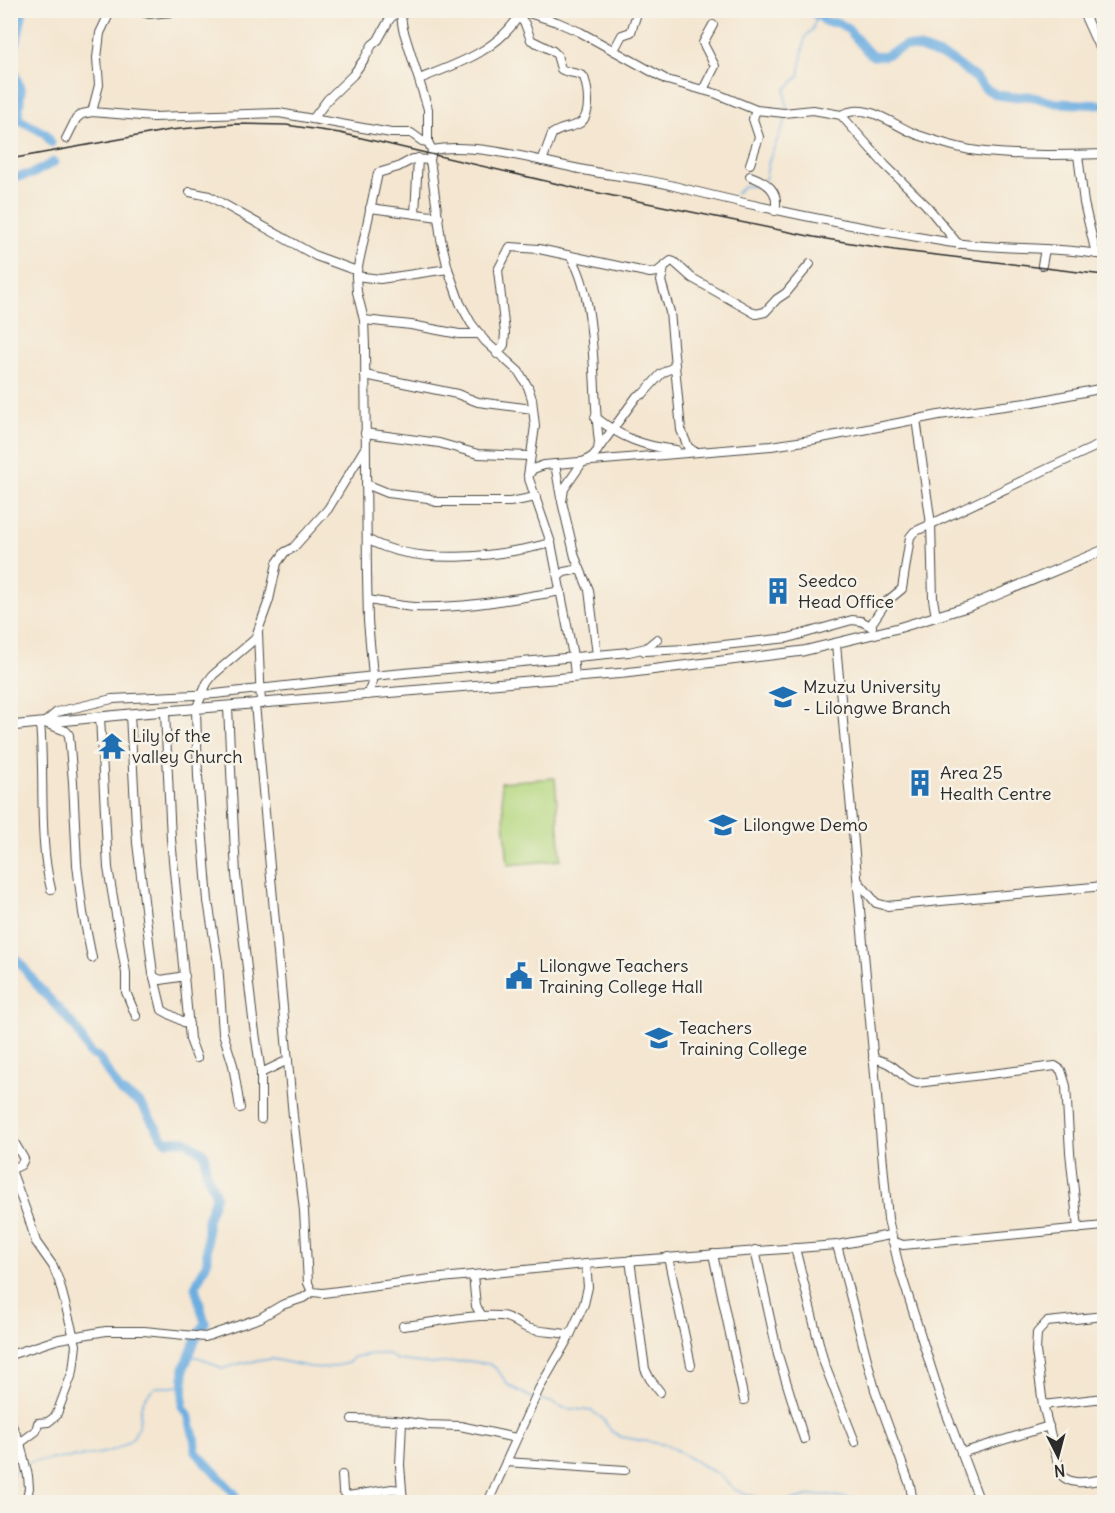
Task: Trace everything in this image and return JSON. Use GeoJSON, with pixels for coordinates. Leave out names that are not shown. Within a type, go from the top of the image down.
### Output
{"type":"FeatureCollection","features":[{"type":"Feature","properties":{"kind":"main road"},"geometry":{"type":"LineString","coordinates":[[10,726],[625,673],[765,657],[836,644],[936,617],[1004,593],[1104,550]]}},
{"type":"Feature","properties":{"kind":"street"},"geometry":{"type":"LineString","coordinates":[[92,112],[99,85],[97,58],[100,33],[111,10]]}},
{"type":"Feature","properties":{"kind":"street"},"geometry":{"type":"LineString","coordinates":[[135,10],[149,14],[197,10]]}},
{"type":"Feature","properties":{"kind":"street"},"geometry":{"type":"LineString","coordinates":[[313,119],[328,99],[354,75],[372,45],[399,10]]}},
{"type":"Feature","properties":{"kind":"street"},"geometry":{"type":"LineString","coordinates":[[399,10],[428,109],[430,160],[440,217],[441,239],[448,269],[464,312],[497,354],[519,372],[528,387],[534,426],[528,476],[550,543],[558,577],[575,676]]}},
{"type":"Feature","properties":{"kind":"street"},"geometry":{"type":"LineString","coordinates":[[615,50],[622,35],[631,32],[638,10]]}},
{"type":"Feature","properties":{"kind":"street"},"geometry":{"type":"LineString","coordinates":[[1082,10],[1097,43],[1104,52]]}},
{"type":"Feature","properties":{"kind":"street"},"geometry":{"type":"LineString","coordinates":[[419,79],[472,58],[507,33],[521,12]]}},
{"type":"Feature","properties":{"kind":"street"},"geometry":{"type":"LineString","coordinates":[[521,12],[564,25],[615,50],[657,76],[756,110],[783,113],[813,110],[842,115],[855,110],[869,112],[917,134],[983,152],[1078,155],[1104,153]]}},
{"type":"Feature","properties":{"kind":"street"},"geometry":{"type":"LineString","coordinates":[[521,12],[531,40],[553,51],[557,55],[561,69],[567,73],[581,74],[587,85],[588,107],[584,119],[576,125],[552,134],[542,161]]}},
{"type":"Feature","properties":{"kind":"street"},"geometry":{"type":"LineString","coordinates":[[703,90],[715,66],[703,43],[713,25]]}},
{"type":"Feature","properties":{"kind":"street"},"geometry":{"type":"LineString","coordinates":[[750,164],[759,137],[754,123],[756,110]]}},
{"type":"Feature","properties":{"kind":"street"},"geometry":{"type":"LineString","coordinates":[[66,139],[76,119],[82,114],[92,112],[153,117],[268,112],[392,133],[411,133],[430,146],[465,148],[542,161],[669,185],[775,211],[958,244],[1100,254],[1084,203],[1078,155]]}},
{"type":"Feature","properties":{"kind":"street"},"geometry":{"type":"LineString","coordinates":[[842,115],[885,165],[926,205],[958,244]]}},
{"type":"Feature","properties":{"kind":"street"},"geometry":{"type":"LineString","coordinates":[[367,695],[372,686],[373,676],[368,600],[364,320],[357,292],[356,274],[378,173],[418,158],[430,160]]}},
{"type":"Feature","properties":{"kind":"street"},"geometry":{"type":"LineString","coordinates":[[415,214],[418,158]]}},
{"type":"Feature","properties":{"kind":"street"},"geometry":{"type":"LineString","coordinates":[[750,176],[762,180],[771,187],[776,199],[775,211]]}},
{"type":"Feature","properties":{"kind":"street"},"geometry":{"type":"LineString","coordinates":[[190,192],[209,196],[316,256],[356,274],[380,279],[448,269]]}},
{"type":"Feature","properties":{"kind":"street"},"geometry":{"type":"LineString","coordinates":[[370,208],[440,217]]}},
{"type":"Feature","properties":{"kind":"street"},"geometry":{"type":"LineString","coordinates":[[497,354],[504,345],[505,333],[498,270],[510,247],[539,249],[650,273],[674,262],[692,278],[708,285],[751,312],[761,314],[791,289],[810,264]]}},
{"type":"Feature","properties":{"kind":"street"},"geometry":{"type":"LineString","coordinates":[[1042,266],[1045,249]]}},
{"type":"Feature","properties":{"kind":"street"},"geometry":{"type":"LineString","coordinates":[[571,257],[582,279],[588,310],[598,450]]}},
{"type":"Feature","properties":{"kind":"street"},"geometry":{"type":"LineString","coordinates":[[663,267],[661,281],[670,312],[681,430],[688,447],[695,452]]}},
{"type":"Feature","properties":{"kind":"street"},"geometry":{"type":"LineString","coordinates":[[364,320],[411,325],[459,334],[480,334]]}},
{"type":"Feature","properties":{"kind":"street"},"geometry":{"type":"LineString","coordinates":[[562,502],[564,489],[582,463],[598,450],[637,396],[644,394],[661,374],[675,366]]}},
{"type":"Feature","properties":{"kind":"street"},"geometry":{"type":"LineString","coordinates":[[364,375],[457,394],[478,402],[533,409]]}},
{"type":"Feature","properties":{"kind":"street"},"geometry":{"type":"LineString","coordinates":[[528,476],[538,466],[771,446],[1104,388]]}},
{"type":"Feature","properties":{"kind":"street"},"geometry":{"type":"LineString","coordinates":[[596,417],[612,430],[634,442],[695,452]]}},
{"type":"Feature","properties":{"kind":"street"},"geometry":{"type":"LineString","coordinates":[[916,419],[931,524],[933,599],[936,617]]}},
{"type":"Feature","properties":{"kind":"street"},"geometry":{"type":"LineString","coordinates":[[365,433],[449,445],[478,454],[530,456]]}},
{"type":"Feature","properties":{"kind":"street"},"geometry":{"type":"LineString","coordinates":[[870,626],[886,602],[902,589],[911,534],[1104,443]]}},
{"type":"Feature","properties":{"kind":"street"},"geometry":{"type":"LineString","coordinates":[[240,1108],[233,1065],[224,1033],[218,963],[208,901],[198,773],[196,710],[213,675],[250,645],[258,632],[280,558],[293,548],[328,509],[365,448]]}},
{"type":"Feature","properties":{"kind":"street"},"geometry":{"type":"LineString","coordinates":[[555,464],[562,502],[580,569],[589,590],[597,655]]}},
{"type":"Feature","properties":{"kind":"street"},"geometry":{"type":"LineString","coordinates":[[366,484],[388,493],[428,498],[436,502],[510,502],[536,497]]}},
{"type":"Feature","properties":{"kind":"street"},"geometry":{"type":"LineString","coordinates":[[367,539],[382,547],[425,557],[440,558],[507,553],[550,543]]}},
{"type":"Feature","properties":{"kind":"street"},"geometry":{"type":"LineString","coordinates":[[558,577],[564,572],[580,569]]}},
{"type":"Feature","properties":{"kind":"street"},"geometry":{"type":"LineString","coordinates":[[368,600],[413,607],[466,605],[561,591]]}},
{"type":"Feature","properties":{"kind":"street"},"geometry":{"type":"LineString","coordinates":[[42,723],[57,712],[112,699],[261,689],[573,656],[687,649],[788,638],[852,620],[861,621],[882,632]]}},
{"type":"Feature","properties":{"kind":"street"},"geometry":{"type":"LineString","coordinates":[[258,632],[261,689],[258,704],[288,1060],[304,1211],[308,1283],[312,1292]]}},
{"type":"Feature","properties":{"kind":"street"},"geometry":{"type":"LineString","coordinates":[[629,652],[646,648],[657,639]]}},
{"type":"Feature","properties":{"kind":"street"},"geometry":{"type":"LineString","coordinates":[[836,644],[891,1238],[931,1366],[980,1503]]}},
{"type":"Feature","properties":{"kind":"street"},"geometry":{"type":"LineString","coordinates":[[228,706],[236,875],[261,1073],[261,1119]]}},
{"type":"Feature","properties":{"kind":"street"},"geometry":{"type":"LineString","coordinates":[[165,712],[171,838],[190,1039],[196,1058]]}},
{"type":"Feature","properties":{"kind":"street"},"geometry":{"type":"LineString","coordinates":[[130,714],[137,843],[154,977],[162,1010],[189,1025]]}},
{"type":"Feature","properties":{"kind":"street"},"geometry":{"type":"LineString","coordinates":[[100,717],[108,868],[126,973],[126,992],[136,1016]]}},
{"type":"Feature","properties":{"kind":"street"},"geometry":{"type":"LineString","coordinates":[[42,723],[43,806],[51,889]]}},
{"type":"Feature","properties":{"kind":"street"},"geometry":{"type":"LineString","coordinates":[[42,723],[66,731],[69,735],[77,868],[92,958]]}},
{"type":"Feature","properties":{"kind":"street"},"geometry":{"type":"LineString","coordinates":[[858,881],[876,903],[883,906],[904,906],[1104,886]]}},
{"type":"Feature","properties":{"kind":"street"},"geometry":{"type":"LineString","coordinates":[[154,977],[161,980],[185,976]]}},
{"type":"Feature","properties":{"kind":"street"},"geometry":{"type":"LineString","coordinates":[[873,1058],[894,1067],[908,1080],[917,1083],[1057,1067],[1062,1073],[1066,1086],[1078,1229]]}},
{"type":"Feature","properties":{"kind":"street"},"geometry":{"type":"LineString","coordinates":[[261,1073],[288,1060]]}},
{"type":"Feature","properties":{"kind":"street"},"geometry":{"type":"LineString","coordinates":[[10,1135],[24,1159],[21,1166],[11,1170],[36,1242],[53,1266],[59,1281],[76,1345],[76,1359],[56,1416],[48,1422],[38,1423],[36,1431],[20,1443]]}},
{"type":"Feature","properties":{"kind":"street"},"geometry":{"type":"LineString","coordinates":[[10,1355],[58,1339],[111,1330],[205,1337],[260,1318],[312,1292],[323,1293],[586,1264],[837,1245],[891,1238],[903,1245],[1104,1226]]}},
{"type":"Feature","properties":{"kind":"street"},"geometry":{"type":"LineString","coordinates":[[837,1245],[874,1390],[910,1485],[913,1503]]}},
{"type":"Feature","properties":{"kind":"street"},"geometry":{"type":"LineString","coordinates":[[795,1248],[824,1363],[855,1442]]}},
{"type":"Feature","properties":{"kind":"street"},"geometry":{"type":"LineString","coordinates":[[755,1250],[778,1355],[804,1438]]}},
{"type":"Feature","properties":{"kind":"street"},"geometry":{"type":"LineString","coordinates":[[713,1254],[744,1400]]}},
{"type":"Feature","properties":{"kind":"street"},"geometry":{"type":"LineString","coordinates":[[668,1257],[691,1365]]}},
{"type":"Feature","properties":{"kind":"street"},"geometry":{"type":"LineString","coordinates":[[630,1260],[645,1369],[660,1392]]}},
{"type":"Feature","properties":{"kind":"street"},"geometry":{"type":"LineString","coordinates":[[488,1503],[548,1370],[570,1335],[587,1296],[586,1264]]}},
{"type":"Feature","properties":{"kind":"street"},"geometry":{"type":"LineString","coordinates":[[473,1275],[476,1306],[482,1316]]}},
{"type":"Feature","properties":{"kind":"street"},"geometry":{"type":"LineString","coordinates":[[403,1326],[482,1316],[506,1316],[531,1330],[570,1335]]}},
{"type":"Feature","properties":{"kind":"street"},"geometry":{"type":"LineString","coordinates":[[1104,1316],[1047,1322],[1035,1338],[1043,1404],[1061,1475],[1066,1480],[1077,1483],[1104,1479]]}},
{"type":"Feature","properties":{"kind":"street"},"geometry":{"type":"LineString","coordinates":[[1043,1404],[1104,1398]]}},
{"type":"Feature","properties":{"kind":"street"},"geometry":{"type":"LineString","coordinates":[[352,1419],[460,1426],[516,1438]]}},
{"type":"Feature","properties":{"kind":"street"},"geometry":{"type":"LineString","coordinates":[[10,1421],[20,1443],[29,1482],[26,1503]]}},
{"type":"Feature","properties":{"kind":"street"},"geometry":{"type":"LineString","coordinates":[[402,1421],[400,1465],[403,1503]]}},
{"type":"Feature","properties":{"kind":"street"},"geometry":{"type":"LineString","coordinates":[[961,1453],[1049,1426]]}},
{"type":"Feature","properties":{"kind":"street"},"geometry":{"type":"LineString","coordinates":[[506,1462],[625,1470]]}},
{"type":"Feature","properties":{"kind":"street"},"geometry":{"type":"LineString","coordinates":[[342,1474],[343,1491],[348,1496],[392,1489],[401,1490]]}},
{"type":"Feature","properties":{"kind":"green space"},"geometry":{"type":"Polygon","coordinates":[[[555,778],[561,860],[508,865],[501,782],[555,778]]]}},
{"type":"Feature","properties":{"kind":"waterway"},"geometry":{"type":"LineString","coordinates":[[10,58],[16,44],[23,10]]}},
{"type":"Feature","properties":{"kind":"waterway"},"geometry":{"type":"LineString","coordinates":[[787,110],[785,90],[799,76],[805,37],[812,30],[816,20],[805,10]]}},
{"type":"Feature","properties":{"kind":"waterway"},"geometry":{"type":"LineString","coordinates":[[813,10],[826,22],[839,23],[849,30],[873,56],[884,56],[905,46],[920,48],[950,59],[997,95],[1029,96],[1056,103],[1104,105]]}},
{"type":"Feature","properties":{"kind":"waterway"},"geometry":{"type":"LineString","coordinates":[[10,62],[21,90],[18,119],[46,134],[51,143]]}},
{"type":"Feature","properties":{"kind":"waterway"},"geometry":{"type":"LineString","coordinates":[[765,180],[769,160],[787,116]]}},
{"type":"Feature","properties":{"kind":"waterway"},"geometry":{"type":"LineString","coordinates":[[10,178],[32,174],[54,162]]}},
{"type":"Feature","properties":{"kind":"waterway"},"geometry":{"type":"LineString","coordinates":[[735,194],[744,186],[761,186]]}},
{"type":"Feature","properties":{"kind":"waterway"},"geometry":{"type":"LineString","coordinates":[[10,950],[36,984],[76,1028],[90,1054],[98,1057],[120,1091],[140,1103],[165,1141],[186,1141],[205,1154],[206,1172],[216,1195],[207,1220],[207,1262],[195,1287],[205,1323],[184,1368],[183,1407],[188,1414],[196,1445],[195,1451],[235,1494],[236,1502]]}},
{"type":"Feature","properties":{"kind":"waterway"},"geometry":{"type":"LineString","coordinates":[[189,1355],[204,1359],[222,1369],[242,1363],[272,1359],[326,1368],[348,1363],[354,1357],[372,1354],[388,1354],[397,1360],[431,1364],[468,1361],[489,1364],[497,1369],[508,1385],[532,1398]]}},
{"type":"Feature","properties":{"kind":"waterway"},"geometry":{"type":"LineString","coordinates":[[27,1463],[87,1456],[117,1448],[128,1442],[136,1432],[142,1404],[149,1393],[156,1387],[184,1385]]}},
{"type":"Feature","properties":{"kind":"waterway"},"geometry":{"type":"LineString","coordinates":[[539,1399],[564,1408],[592,1411],[603,1419],[611,1431],[621,1437],[667,1445],[721,1476],[735,1490],[769,1501],[788,1501],[807,1496],[829,1495],[852,1499],[872,1499],[879,1502]]}},
{"type":"Feature","properties":{"kind":"waterway"},"geometry":{"type":"LineString","coordinates":[[10,1476],[23,1465]]}},
{"type":"Feature","properties":{"kind":"railway"},"geometry":{"type":"LineString","coordinates":[[10,159],[170,130],[235,124],[286,125],[340,133],[584,190],[814,237],[894,250],[1104,275]]}},
{"type":"Feature","properties":{"kind":"place","name":"Seedco Head Office"},"geometry":{"type":"Point","coordinates":[778,591]}},
{"type":"Feature","properties":{"kind":"place","name":"Mzuzu University - Lilongwe Branch"},"geometry":{"type":"Point","coordinates":[783,697]}},
{"type":"Feature","properties":{"kind":"place","name":"Lily of the valley Church"},"geometry":{"type":"Point","coordinates":[112,746]}},
{"type":"Feature","properties":{"kind":"place","name":"Area 25 Health Centre"},"geometry":{"type":"Point","coordinates":[920,783]}},
{"type":"Feature","properties":{"kind":"place","name":"Lilongwe Demo"},"geometry":{"type":"Point","coordinates":[723,825]}},
{"type":"Feature","properties":{"kind":"place","name":"Lilongwe Teachers Training College Hall"},"geometry":{"type":"Point","coordinates":[519,976]}},
{"type":"Feature","properties":{"kind":"place","name":"Teachers Training College"},"geometry":{"type":"Point","coordinates":[659,1038]}}]}
